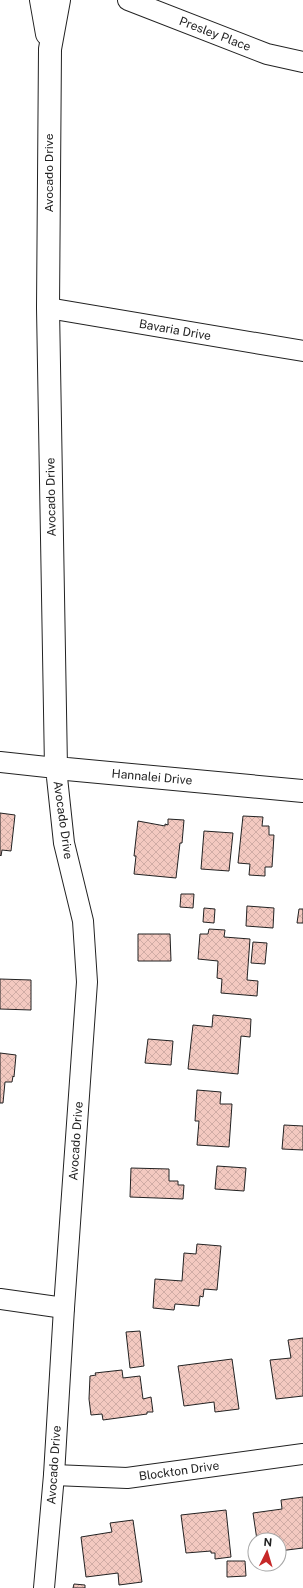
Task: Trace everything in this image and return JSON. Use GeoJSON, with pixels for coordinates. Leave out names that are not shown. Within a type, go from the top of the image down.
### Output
{"type":"FeatureCollection","features":[{"type":"Feature","properties":{"kind":"street","name":"Avocado Drive"},"geometry":{"type":"LineString","coordinates":[[41,0],[50,49]]}},
{"type":"Feature","properties":{"kind":"street","name":"Avocado Drive"},"geometry":{"type":"LineString","coordinates":[[44,1588],[54,1475],[87,982],[83,921],[64,843],[56,768],[48,308],[50,49],[59,0]]}},
{"type":"Feature","properties":{"kind":"street","name":"Presley Place"},"geometry":{"type":"LineString","coordinates":[[128,0],[267,54],[303,62]]}},
{"type":"Feature","properties":{"kind":"street","name":"Bavaria Drive"},"geometry":{"type":"LineString","coordinates":[[48,308],[303,351]]}},
{"type":"Feature","properties":{"kind":"street","name":"Hannalei Drive"},"geometry":{"type":"LineString","coordinates":[[0,762],[303,791]]}},
{"type":"Feature","properties":{"kind":"street"},"geometry":{"type":"LineString","coordinates":[[0,1299],[64,1308]]}},
{"type":"Feature","properties":{"kind":"street","name":"Blockton Drive"},"geometry":{"type":"LineString","coordinates":[[54,1475],[127,1478],[303,1454]]}},
{"type":"Feature","properties":{"kind":"building"},"geometry":{"type":"Polygon","coordinates":[[[0,813],[15,815],[11,851],[2,850],[1,856],[0,855],[0,813]]]}},
{"type":"Feature","properties":{"kind":"building"},"geometry":{"type":"Polygon","coordinates":[[[243,816],[263,817],[262,826],[269,826],[269,835],[274,835],[272,867],[265,867],[265,876],[249,875],[250,864],[238,863],[243,816]]]}},
{"type":"Feature","properties":{"kind":"building"},"geometry":{"type":"Polygon","coordinates":[[[168,819],[184,820],[176,878],[134,874],[136,856],[134,856],[138,821],[165,826],[165,824],[168,825],[168,819]]]}},
{"type":"Feature","properties":{"kind":"building"},"geometry":{"type":"Polygon","coordinates":[[[204,831],[233,833],[229,871],[201,869],[204,831]]]}},
{"type":"Feature","properties":{"kind":"building"},"geometry":{"type":"Polygon","coordinates":[[[181,894],[194,894],[193,908],[180,907],[181,894]]]}},
{"type":"Feature","properties":{"kind":"building"},"geometry":{"type":"Polygon","coordinates":[[[247,906],[274,908],[273,928],[246,926],[247,906]]]}},
{"type":"Feature","properties":{"kind":"building"},"geometry":{"type":"Polygon","coordinates":[[[204,908],[215,909],[214,923],[203,922],[204,908]]]}},
{"type":"Feature","properties":{"kind":"building"},"geometry":{"type":"Polygon","coordinates":[[[299,909],[303,909],[303,923],[297,923],[299,909]]]}},
{"type":"Feature","properties":{"kind":"building"},"geometry":{"type":"Polygon","coordinates":[[[209,929],[225,930],[224,937],[250,939],[247,980],[258,981],[257,996],[221,993],[222,979],[217,978],[218,961],[198,959],[200,934],[208,934],[209,929]]]}},
{"type":"Feature","properties":{"kind":"building"},"geometry":{"type":"Polygon","coordinates":[[[138,934],[170,934],[171,961],[138,961],[138,934]]]}},
{"type":"Feature","properties":{"kind":"building"},"geometry":{"type":"Polygon","coordinates":[[[253,942],[267,943],[265,964],[251,963],[253,942]]]}},
{"type":"Feature","properties":{"kind":"building"},"geometry":{"type":"Polygon","coordinates":[[[0,979],[31,980],[31,1010],[0,1009],[0,979]]]}},
{"type":"Feature","properties":{"kind":"building"},"geometry":{"type":"Polygon","coordinates":[[[213,1015],[251,1019],[250,1037],[241,1036],[238,1074],[188,1069],[193,1025],[212,1027],[213,1015]]]}},
{"type":"Feature","properties":{"kind":"building"},"geometry":{"type":"Polygon","coordinates":[[[148,1039],[173,1041],[171,1065],[145,1063],[148,1039]]]}},
{"type":"Feature","properties":{"kind":"building"},"geometry":{"type":"Polygon","coordinates":[[[0,1053],[16,1055],[14,1077],[13,1076],[12,1082],[5,1082],[3,1103],[0,1103],[0,1053]]]}},
{"type":"Feature","properties":{"kind":"building"},"geometry":{"type":"Polygon","coordinates":[[[197,1090],[221,1092],[220,1104],[232,1104],[229,1147],[197,1145],[199,1121],[195,1121],[197,1090]]]}},
{"type":"Feature","properties":{"kind":"building"},"geometry":{"type":"Polygon","coordinates":[[[284,1125],[303,1126],[303,1150],[282,1149],[284,1125]]]}},
{"type":"Feature","properties":{"kind":"building"},"geometry":{"type":"Polygon","coordinates":[[[217,1166],[246,1168],[244,1191],[215,1189],[217,1166]]]}},
{"type":"Feature","properties":{"kind":"building"},"geometry":{"type":"Polygon","coordinates":[[[131,1168],[169,1169],[169,1181],[178,1181],[178,1185],[184,1185],[183,1199],[130,1197],[131,1168]]]}},
{"type":"Feature","properties":{"kind":"building"},"geometry":{"type":"Polygon","coordinates":[[[197,1244],[221,1246],[217,1290],[204,1289],[203,1297],[200,1296],[199,1306],[175,1304],[174,1310],[153,1308],[155,1279],[182,1281],[184,1253],[196,1254],[197,1244]]]}},
{"type":"Feature","properties":{"kind":"building"},"geometry":{"type":"Polygon","coordinates":[[[140,1331],[144,1366],[130,1368],[126,1332],[140,1331]]]}},
{"type":"Feature","properties":{"kind":"building"},"geometry":{"type":"Polygon","coordinates":[[[303,1338],[303,1396],[276,1399],[270,1360],[291,1358],[288,1340],[303,1338]]]}},
{"type":"Feature","properties":{"kind":"building"},"geometry":{"type":"Polygon","coordinates":[[[232,1359],[239,1409],[215,1412],[214,1402],[184,1406],[178,1366],[232,1359]]]}},
{"type":"Feature","properties":{"kind":"building"},"geometry":{"type":"Polygon","coordinates":[[[122,1370],[123,1378],[140,1376],[143,1399],[151,1397],[153,1412],[103,1420],[102,1414],[91,1415],[89,1399],[90,1376],[96,1375],[95,1373],[122,1370]]]}},
{"type":"Feature","properties":{"kind":"building"},"geometry":{"type":"Polygon","coordinates":[[[303,1497],[303,1548],[287,1550],[287,1532],[256,1532],[253,1513],[282,1509],[281,1500],[303,1497]]]}},
{"type":"Feature","properties":{"kind":"building"},"geometry":{"type":"Polygon","coordinates":[[[226,1510],[231,1557],[215,1559],[215,1553],[211,1553],[211,1551],[186,1553],[181,1515],[226,1510]]]}},
{"type":"Feature","properties":{"kind":"building"},"geometry":{"type":"Polygon","coordinates":[[[133,1520],[142,1582],[119,1585],[118,1573],[86,1577],[81,1537],[112,1532],[110,1523],[133,1520]]]}},
{"type":"Feature","properties":{"kind":"building"},"geometry":{"type":"Polygon","coordinates":[[[227,1561],[245,1561],[246,1576],[227,1577],[227,1561]]]}},
{"type":"Feature","properties":{"kind":"building"},"geometry":{"type":"Polygon","coordinates":[[[74,1584],[85,1585],[85,1588],[73,1588],[74,1584]]]}}]}
